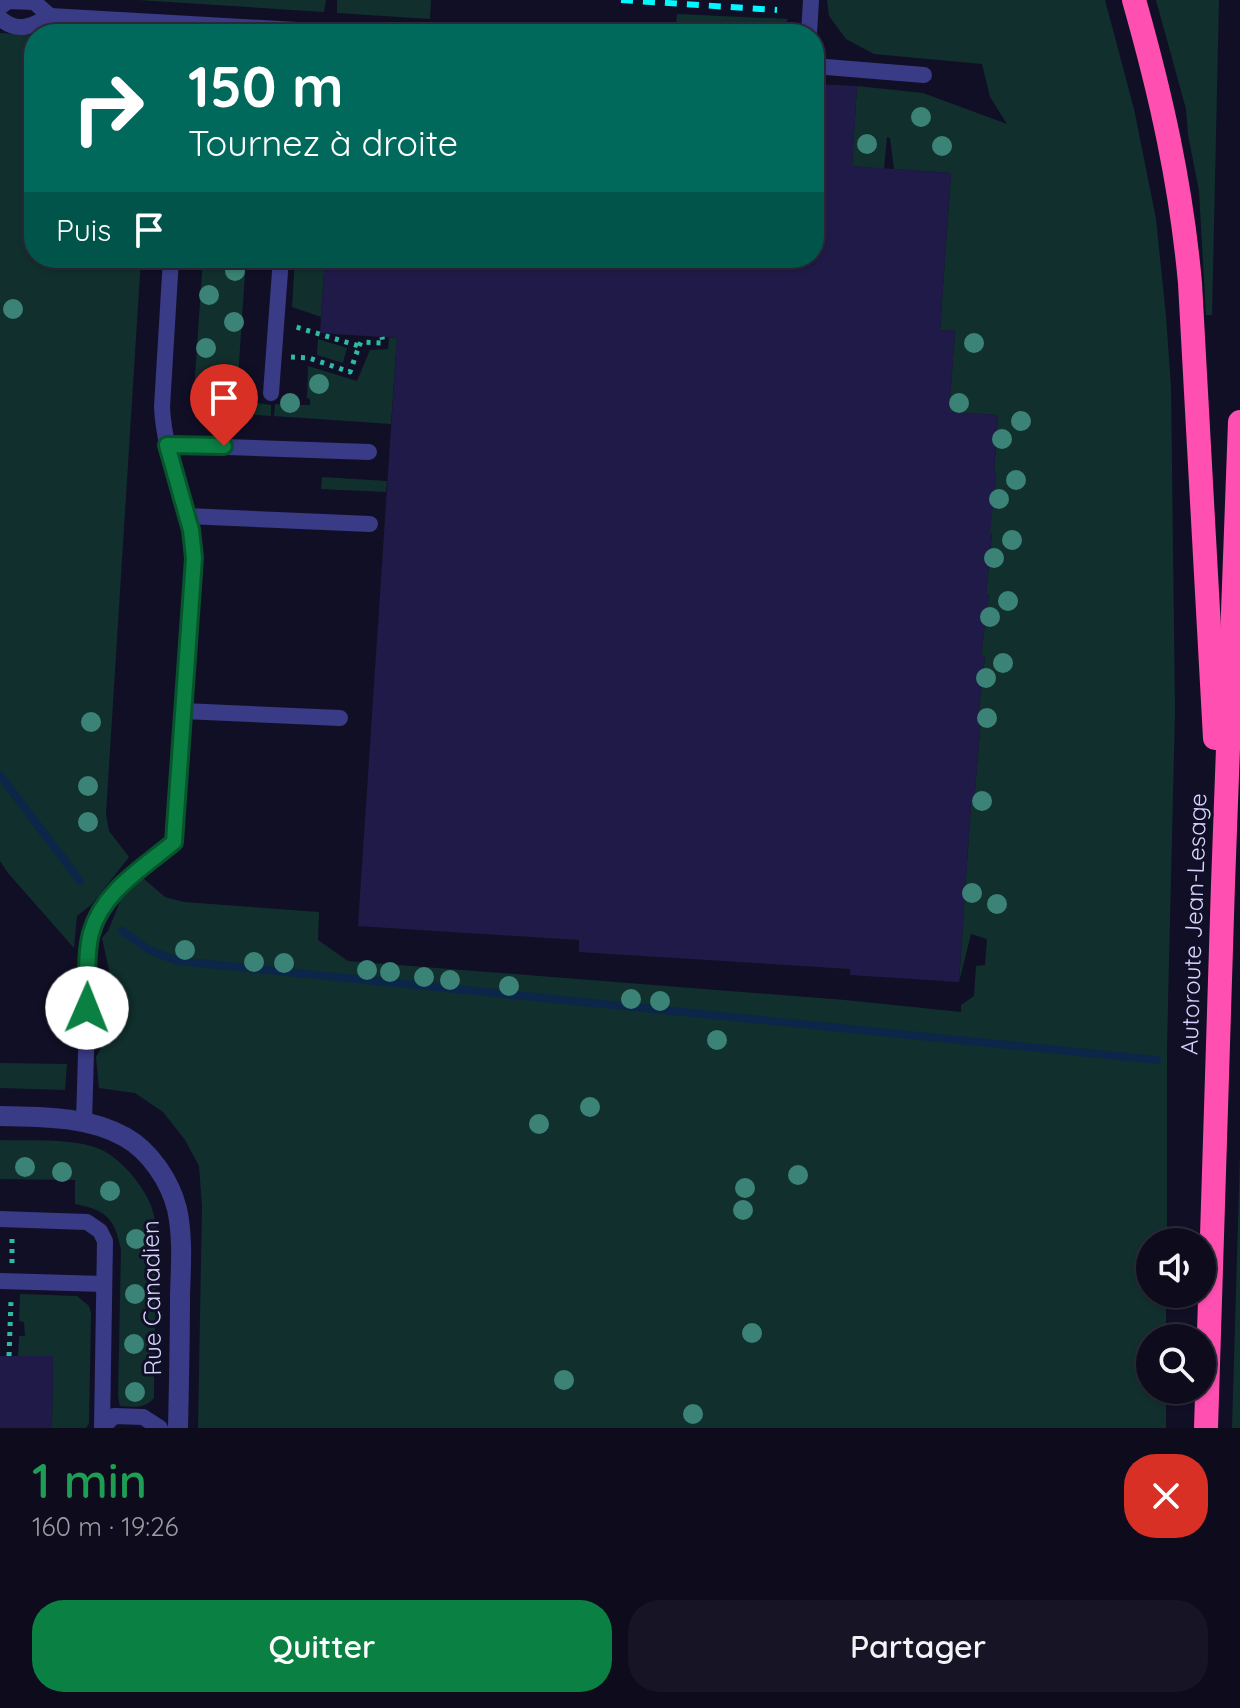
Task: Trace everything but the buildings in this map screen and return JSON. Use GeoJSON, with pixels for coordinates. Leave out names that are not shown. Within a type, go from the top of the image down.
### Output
{"type":"FeatureCollection","features":[{"type":"Feature","properties":{"kind":"highway"},"geometry":{"type":"LineString","coordinates":[[1134,0],[1169,138],[1189,269],[1231,886]]}},
{"type":"Feature","properties":{"kind":"highway","name":"Autoroute Jean-Lesage"},"geometry":{"type":"LineString","coordinates":[[1206,1428],[1231,886],[1240,422]]}},
{"type":"Feature","properties":{"kind":"street"},"geometry":{"type":"LineString","coordinates":[[0,1116],[49,1117],[84,1122]]}},
{"type":"Feature","properties":{"kind":"street","name":"Rue Canadien"},"geometry":{"type":"LineString","coordinates":[[84,1122],[127,1138],[149,1156],[171,1191],[177,1209],[181,1247],[178,1428]]}},
{"type":"Feature","properties":{"kind":"lane"},"geometry":{"type":"LineString","coordinates":[[810,24],[811,0]]}},
{"type":"Feature","properties":{"kind":"lane"},"geometry":{"type":"LineString","coordinates":[[0,7],[8,1],[34,2],[50,16]]}},
{"type":"Feature","properties":{"kind":"lane"},"geometry":{"type":"LineString","coordinates":[[35,24],[50,16],[133,24]]}},
{"type":"Feature","properties":{"kind":"lane"},"geometry":{"type":"LineString","coordinates":[[0,18],[8,25],[24,26]]}},
{"type":"Feature","properties":{"kind":"lane"},"geometry":{"type":"LineString","coordinates":[[824,67],[924,75]]}},
{"type":"Feature","properties":{"kind":"lane"},"geometry":{"type":"LineString","coordinates":[[84,1122],[91,933],[99,914],[116,890],[174,842],[194,558],[191,530],[167,445],[162,407],[170,268]]}},
{"type":"Feature","properties":{"kind":"lane"},"geometry":{"type":"LineString","coordinates":[[271,393],[280,268]]}},
{"type":"Feature","properties":{"kind":"lane"},"geometry":{"type":"LineString","coordinates":[[167,445],[369,452]]}},
{"type":"Feature","properties":{"kind":"lane"},"geometry":{"type":"LineString","coordinates":[[187,516],[370,524]]}},
{"type":"Feature","properties":{"kind":"lane"},"geometry":{"type":"LineString","coordinates":[[183,711],[340,718]]}},
{"type":"Feature","properties":{"kind":"lane"},"geometry":{"type":"LineString","coordinates":[[0,1219],[87,1222],[100,1231],[105,1241],[102,1428]]}},
{"type":"Feature","properties":{"kind":"lane"},"geometry":{"type":"LineString","coordinates":[[6,1287],[104,1284]]}},
{"type":"Feature","properties":{"kind":"lane"},"geometry":{"type":"LineString","coordinates":[[102,1428],[114,1416],[143,1417],[160,1428]]}},
{"type":"Feature","properties":{"kind":"path"},"geometry":{"type":"LineString","coordinates":[[290,325],[359,346]]}},
{"type":"Feature","properties":{"kind":"path"},"geometry":{"type":"LineString","coordinates":[[309,358],[350,372],[361,342],[383,343],[382,337]]}},
{"type":"Feature","properties":{"kind":"path"},"geometry":{"type":"LineString","coordinates":[[6,1287],[9,1356]]}},
{"type":"Feature","properties":{"kind":"green space"},"geometry":{"type":"Polygon","coordinates":[[[138,0],[326,0],[324,12],[138,0]]]}},
{"type":"Feature","properties":{"kind":"green space"},"geometry":{"type":"Polygon","coordinates":[[[337,0],[431,0],[430,19],[337,13],[337,0]]]}},
{"type":"Feature","properties":{"kind":"green space"},"geometry":{"type":"Polygon","coordinates":[[[827,0],[1105,0],[1134,109],[1156,219],[1171,387],[1175,711],[1167,1046],[1167,1228],[1136,1228],[1136,1308],[1166,1308],[1166,1324],[1136,1324],[1136,1404],[1166,1404],[1166,1428],[198,1428],[202,1206],[199,1166],[185,1140],[163,1112],[135,1093],[99,1088],[96,1057],[114,1025],[111,979],[102,938],[122,897],[143,878],[165,897],[184,902],[319,912],[318,940],[348,961],[961,1012],[961,1005],[974,996],[976,966],[985,965],[987,939],[971,934],[959,982],[971,804],[974,803],[981,719],[978,718],[985,656],[981,655],[989,595],[986,594],[998,415],[949,412],[955,331],[940,330],[951,173],[894,169],[890,138],[887,137],[884,169],[852,166],[857,86],[923,93],[1007,124],[990,97],[982,64],[874,54],[846,39],[829,16],[827,0]]]}},
{"type":"Feature","properties":{"kind":"green space"},"geometry":{"type":"Polygon","coordinates":[[[1156,0],[1219,0],[1212,315],[1206,315],[1199,191],[1186,109],[1156,0]]]}},
{"type":"Feature","properties":{"kind":"green space"},"geometry":{"type":"Polygon","coordinates":[[[677,14],[788,19],[785,24],[676,24],[677,14]]]}},
{"type":"Feature","properties":{"kind":"green space"},"geometry":{"type":"Polygon","coordinates":[[[0,33],[24,34],[24,268],[140,268],[106,814],[109,831],[129,857],[92,904],[77,916],[74,948],[0,861],[0,33]]]}},
{"type":"Feature","properties":{"kind":"green space"},"geometry":{"type":"Polygon","coordinates":[[[202,268],[245,268],[237,393],[257,396],[257,403],[271,405],[271,416],[195,410],[202,268]]]}},
{"type":"Feature","properties":{"kind":"green space"},"geometry":{"type":"Polygon","coordinates":[[[294,268],[324,268],[321,317],[292,307],[294,268]]]}},
{"type":"Feature","properties":{"kind":"green space"},"geometry":{"type":"Polygon","coordinates":[[[389,338],[397,338],[391,424],[274,416],[275,404],[287,405],[288,397],[298,398],[299,405],[310,405],[307,398],[308,366],[357,381],[370,350],[388,349],[389,338]]]}},
{"type":"Feature","properties":{"kind":"green space"},"geometry":{"type":"Polygon","coordinates":[[[318,339],[347,348],[343,363],[317,355],[318,339]]]}},
{"type":"Feature","properties":{"kind":"green space"},"geometry":{"type":"Polygon","coordinates":[[[322,477],[387,481],[386,492],[321,489],[322,477]]]}},
{"type":"Feature","properties":{"kind":"green space"},"geometry":{"type":"Polygon","coordinates":[[[0,1063],[67,1064],[65,1090],[0,1088],[0,1063]]]}},
{"type":"Feature","properties":{"kind":"green space"},"geometry":{"type":"Polygon","coordinates":[[[0,1140],[53,1141],[81,1144],[104,1151],[130,1173],[145,1194],[153,1211],[157,1243],[154,1398],[146,1404],[120,1406],[118,1397],[121,1250],[112,1223],[95,1209],[75,1204],[75,1180],[0,1179],[0,1140]]]}},
{"type":"Feature","properties":{"kind":"green space"},"geometry":{"type":"Polygon","coordinates":[[[1240,1154],[1240,1428],[1232,1428],[1240,1154]]]}},
{"type":"Feature","properties":{"kind":"green space"},"geometry":{"type":"Polygon","coordinates":[[[20,1294],[77,1296],[89,1306],[89,1423],[86,1428],[52,1428],[53,1356],[18,1356],[19,1336],[25,1336],[24,1322],[19,1321],[20,1294]]]}},
{"type":"Feature","properties":{"kind":"waterway"},"geometry":{"type":"LineString","coordinates":[[0,775],[80,881]]}},
{"type":"Feature","properties":{"kind":"waterway"},"geometry":{"type":"LineString","coordinates":[[122,931],[151,951],[178,961],[1157,1060]]}},
{"type":"Feature","properties":{"kind":"railway"},"geometry":{"type":"LineString","coordinates":[[621,0],[777,10]]}},
{"type":"Feature","properties":{"kind":"route"},"geometry":{"type":"LineString","coordinates":[[87,1008],[91,933],[99,914],[116,890],[174,842],[194,558],[191,530],[167,445],[224,446]]}}]}
